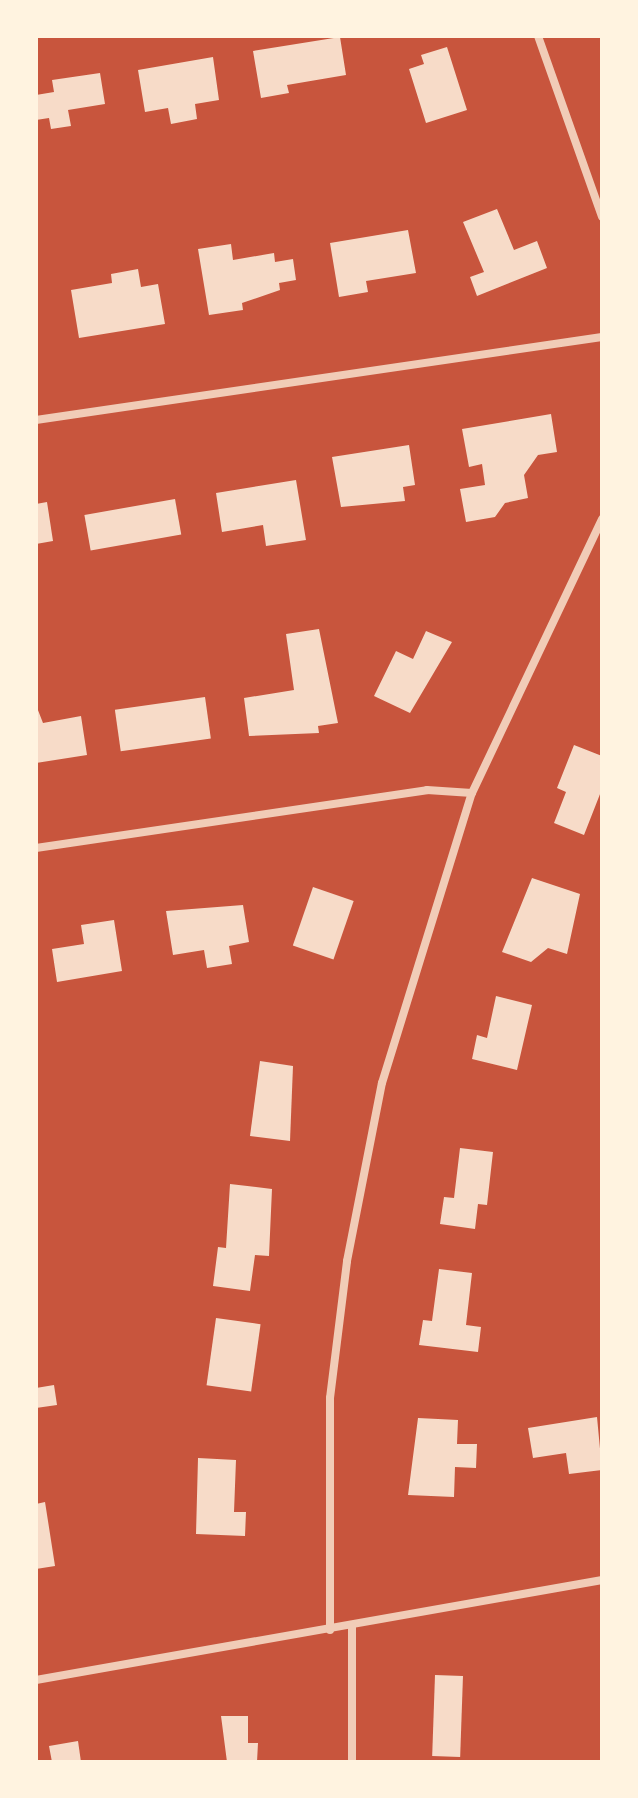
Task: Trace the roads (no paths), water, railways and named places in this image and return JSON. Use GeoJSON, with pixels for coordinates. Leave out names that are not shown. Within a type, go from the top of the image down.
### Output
{"type":"FeatureCollection","features":[{"type":"Feature","properties":{"kind":"street"},"geometry":{"type":"LineString","coordinates":[[538,36],[602,217]]}},
{"type":"Feature","properties":{"kind":"street"},"geometry":{"type":"LineString","coordinates":[[36,420],[602,337]]}},
{"type":"Feature","properties":{"kind":"street"},"geometry":{"type":"LineString","coordinates":[[330,1630],[325,1477],[347,1261],[394,1037],[472,793],[602,519]]}},
{"type":"Feature","properties":{"kind":"street"},"geometry":{"type":"LineString","coordinates":[[36,848],[427,790],[472,793]]}},
{"type":"Feature","properties":{"kind":"street"},"geometry":{"type":"LineString","coordinates":[[36,1680],[602,1580]]}},
{"type":"Feature","properties":{"kind":"street"},"geometry":{"type":"LineString","coordinates":[[352,1626],[352,1762]]}}]}
